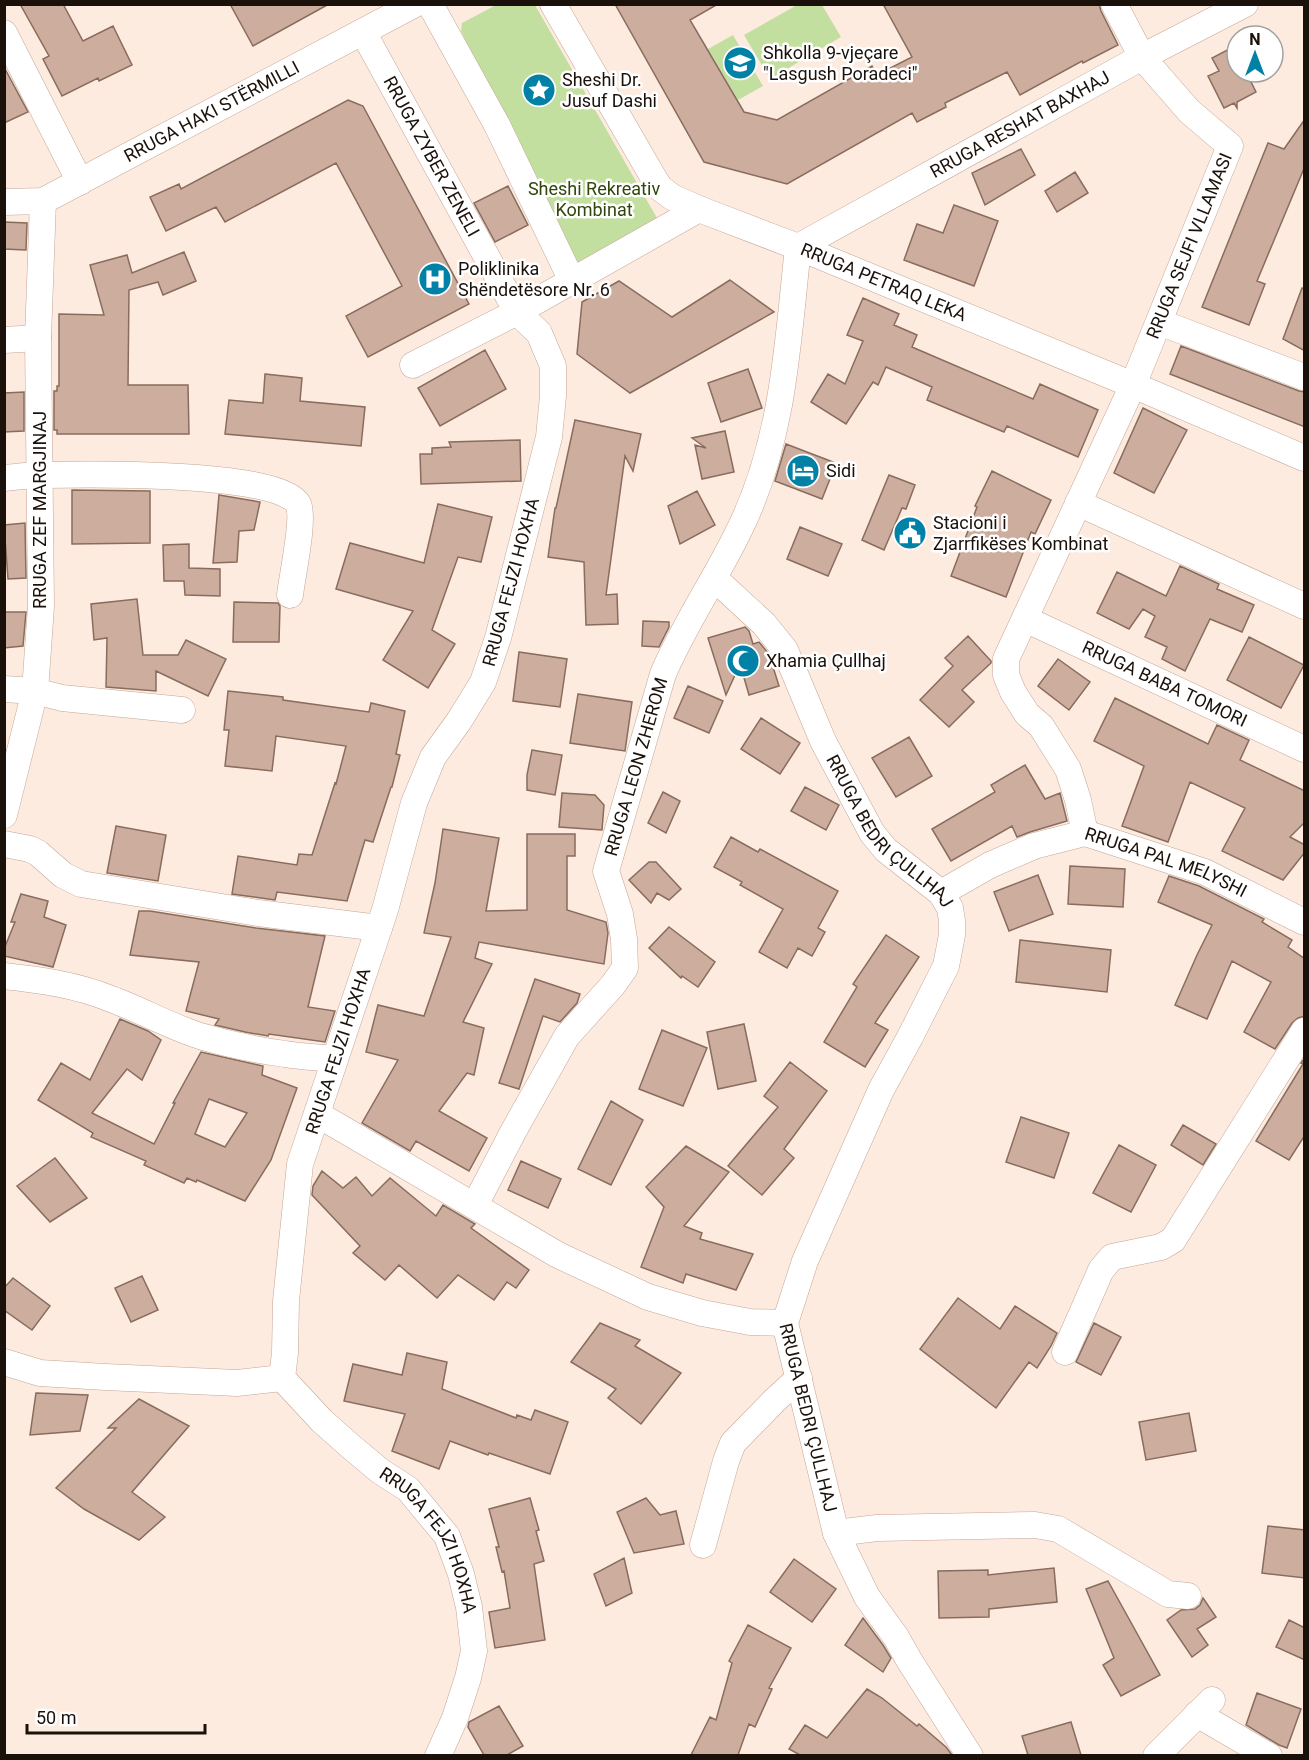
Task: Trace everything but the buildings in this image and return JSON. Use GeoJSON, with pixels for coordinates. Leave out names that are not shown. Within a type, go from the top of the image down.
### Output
{"type":"FeatureCollection","features":[{"type":"Feature","properties":{"kind":"street","name":"RRUGA PETRAQ LEKA"},"geometry":{"type":"LineString","coordinates":[[553,4],[660,188],[672,197],[1133,385],[1305,458]]}},
{"type":"Feature","properties":{"kind":"street","name":"RRUGA SEJFI VLLAMASI"},"geometry":{"type":"LineString","coordinates":[[1114,4],[1142,57],[1189,111],[1230,146],[1133,385]]}},
{"type":"Feature","properties":{"kind":"street","name":"RRUGA RESHAT BAXHAJ"},"geometry":{"type":"LineString","coordinates":[[798,247],[1142,57],[1245,4]]}},
{"type":"Feature","properties":{"kind":"street"},"geometry":{"type":"LineString","coordinates":[[415,5],[497,126],[572,281]]}},
{"type":"Feature","properties":{"kind":"street","name":"RRUGA HAKI STËRMILLI"},"geometry":{"type":"LineString","coordinates":[[4,202],[43,201],[415,5]]}},
{"type":"Feature","properties":{"kind":"street","name":"RRUGA ZYBER ZENELI"},"geometry":{"type":"LineString","coordinates":[[363,32],[517,312]]}},
{"type":"Feature","properties":{"kind":"street"},"geometry":{"type":"LineString","coordinates":[[4,33],[80,182]]}},
{"type":"Feature","properties":{"kind":"street","name":"RRUGA ZEF MARGJINAJ"},"geometry":{"type":"LineString","coordinates":[[4,815],[35,691],[41,606],[38,338],[43,201]]}},
{"type":"Feature","properties":{"kind":"street"},"geometry":{"type":"LineString","coordinates":[[412,365],[517,312],[699,209]]}},
{"type":"Feature","properties":{"kind":"street"},"geometry":{"type":"LineString","coordinates":[[714,578],[744,520],[774,436],[783,382],[798,247]]}},
{"type":"Feature","properties":{"kind":"street","name":"RRUGA FEJZI HOXHA"},"geometry":{"type":"LineString","coordinates":[[440,1755],[455,1718],[474,1651],[469,1607],[461,1574],[447,1536],[408,1489],[380,1471],[349,1446],[282,1378],[286,1301],[300,1164],[379,928],[414,803],[433,757],[483,682],[529,520],[549,437],[554,396],[553,366],[539,333],[517,312]]}},
{"type":"Feature","properties":{"kind":"street"},"geometry":{"type":"LineString","coordinates":[[1159,322],[1305,377]]}},
{"type":"Feature","properties":{"kind":"street"},"geometry":{"type":"LineString","coordinates":[[4,340],[38,338]]}},
{"type":"Feature","properties":{"kind":"street","name":"RRUGA PAL MELYSHI"},"geometry":{"type":"LineString","coordinates":[[1133,385],[1006,659],[1006,675],[1013,692],[1027,714],[1041,726],[1068,769],[1085,833],[1206,872],[1305,922]]}},
{"type":"Feature","properties":{"kind":"street"},"geometry":{"type":"LineString","coordinates":[[4,478],[39,475],[218,478],[276,491],[293,498],[299,506],[299,527],[290,595]]}},
{"type":"Feature","properties":{"kind":"street"},"geometry":{"type":"LineString","coordinates":[[1078,503],[1305,606]]}},
{"type":"Feature","properties":{"kind":"street","name":"RRUGA BEDRI ÇULLHAJ"},"geometry":{"type":"LineString","coordinates":[[714,578],[764,624],[785,650],[823,741],[872,833],[886,850],[941,893],[950,908],[952,935],[946,966],[881,1090],[805,1261],[785,1323],[836,1533],[867,1597],[896,1637],[970,1755]]}},
{"type":"Feature","properties":{"kind":"street","name":"RRUGA LEON ZHEROM"},"geometry":{"type":"LineString","coordinates":[[475,1205],[567,1036],[613,985],[625,968],[620,914],[606,871],[663,674],[675,646],[714,578]]}},
{"type":"Feature","properties":{"kind":"street","name":"RRUGA BABA TOMORI"},"geometry":{"type":"LineString","coordinates":[[1025,618],[1305,749]]}},
{"type":"Feature","properties":{"kind":"street"},"geometry":{"type":"LineString","coordinates":[[4,689],[35,691],[62,698],[182,710]]}},
{"type":"Feature","properties":{"kind":"street"},"geometry":{"type":"LineString","coordinates":[[941,893],[990,865],[1034,846],[1085,833]]}},
{"type":"Feature","properties":{"kind":"street"},"geometry":{"type":"LineString","coordinates":[[4,844],[30,849],[63,874],[81,884],[258,913],[379,928]]}},
{"type":"Feature","properties":{"kind":"street"},"geometry":{"type":"LineString","coordinates":[[4,976],[50,981],[81,989],[111,999],[199,1036],[287,1055],[335,1059]]}},
{"type":"Feature","properties":{"kind":"street"},"geometry":{"type":"LineString","coordinates":[[1065,1352],[1101,1270],[1112,1257],[1161,1247],[1173,1240],[1305,1031]]}},
{"type":"Feature","properties":{"kind":"street"},"geometry":{"type":"LineString","coordinates":[[317,1114],[558,1255],[648,1297],[702,1313],[750,1322],[785,1323]]}},
{"type":"Feature","properties":{"kind":"street"},"geometry":{"type":"LineString","coordinates":[[4,1362],[40,1373],[105,1377],[237,1383],[282,1378]]}},
{"type":"Feature","properties":{"kind":"street"},"geometry":{"type":"LineString","coordinates":[[703,1545],[733,1443],[799,1378]]}},
{"type":"Feature","properties":{"kind":"street"},"geometry":{"type":"LineString","coordinates":[[836,1533],[888,1528],[1035,1525],[1058,1529],[1168,1594],[1188,1596]]}},
{"type":"Feature","properties":{"kind":"street"},"geometry":{"type":"LineString","coordinates":[[1156,1755],[1204,1707],[1269,1755]]}},
{"type":"Feature","properties":{"kind":"green space","name":"Sheshi Rekreativ Kombinat"},"geometry":{"type":"Polygon","coordinates":[[[496,5],[535,5],[657,218],[577,266],[461,31],[462,23],[496,5]]]}},
{"type":"Feature","properties":{"kind":"green space"},"geometry":{"type":"Polygon","coordinates":[[[797,5],[822,5],[841,37],[770,79],[744,35],[797,5]]]}},
{"type":"Feature","properties":{"kind":"green space"},"geometry":{"type":"Polygon","coordinates":[[[733,35],[763,86],[738,100],[708,49],[733,35]]]}},
{"type":"Feature","properties":{"kind":"place","name":"Shkolla 9-vjeçare \"Lasgush Poradeci\""},"geometry":{"type":"Point","coordinates":[740,63]}},
{"type":"Feature","properties":{"kind":"place","name":"Sheshi Dr. Jusuf Dashi"},"geometry":{"type":"Point","coordinates":[539,90]}},
{"type":"Feature","properties":{"kind":"place","name":"Poliklinika Shëndetësore Nr. 6"},"geometry":{"type":"Point","coordinates":[435,279]}},
{"type":"Feature","properties":{"kind":"place","name":"Sidi"},"geometry":{"type":"Point","coordinates":[803,471]}},
{"type":"Feature","properties":{"kind":"place","name":"Stacioni i Zjarrfikëses Kombinat"},"geometry":{"type":"Point","coordinates":[910,533]}},
{"type":"Feature","properties":{"kind":"place","name":"Xhamia Çullhaj"},"geometry":{"type":"Point","coordinates":[743,661]}}]}
